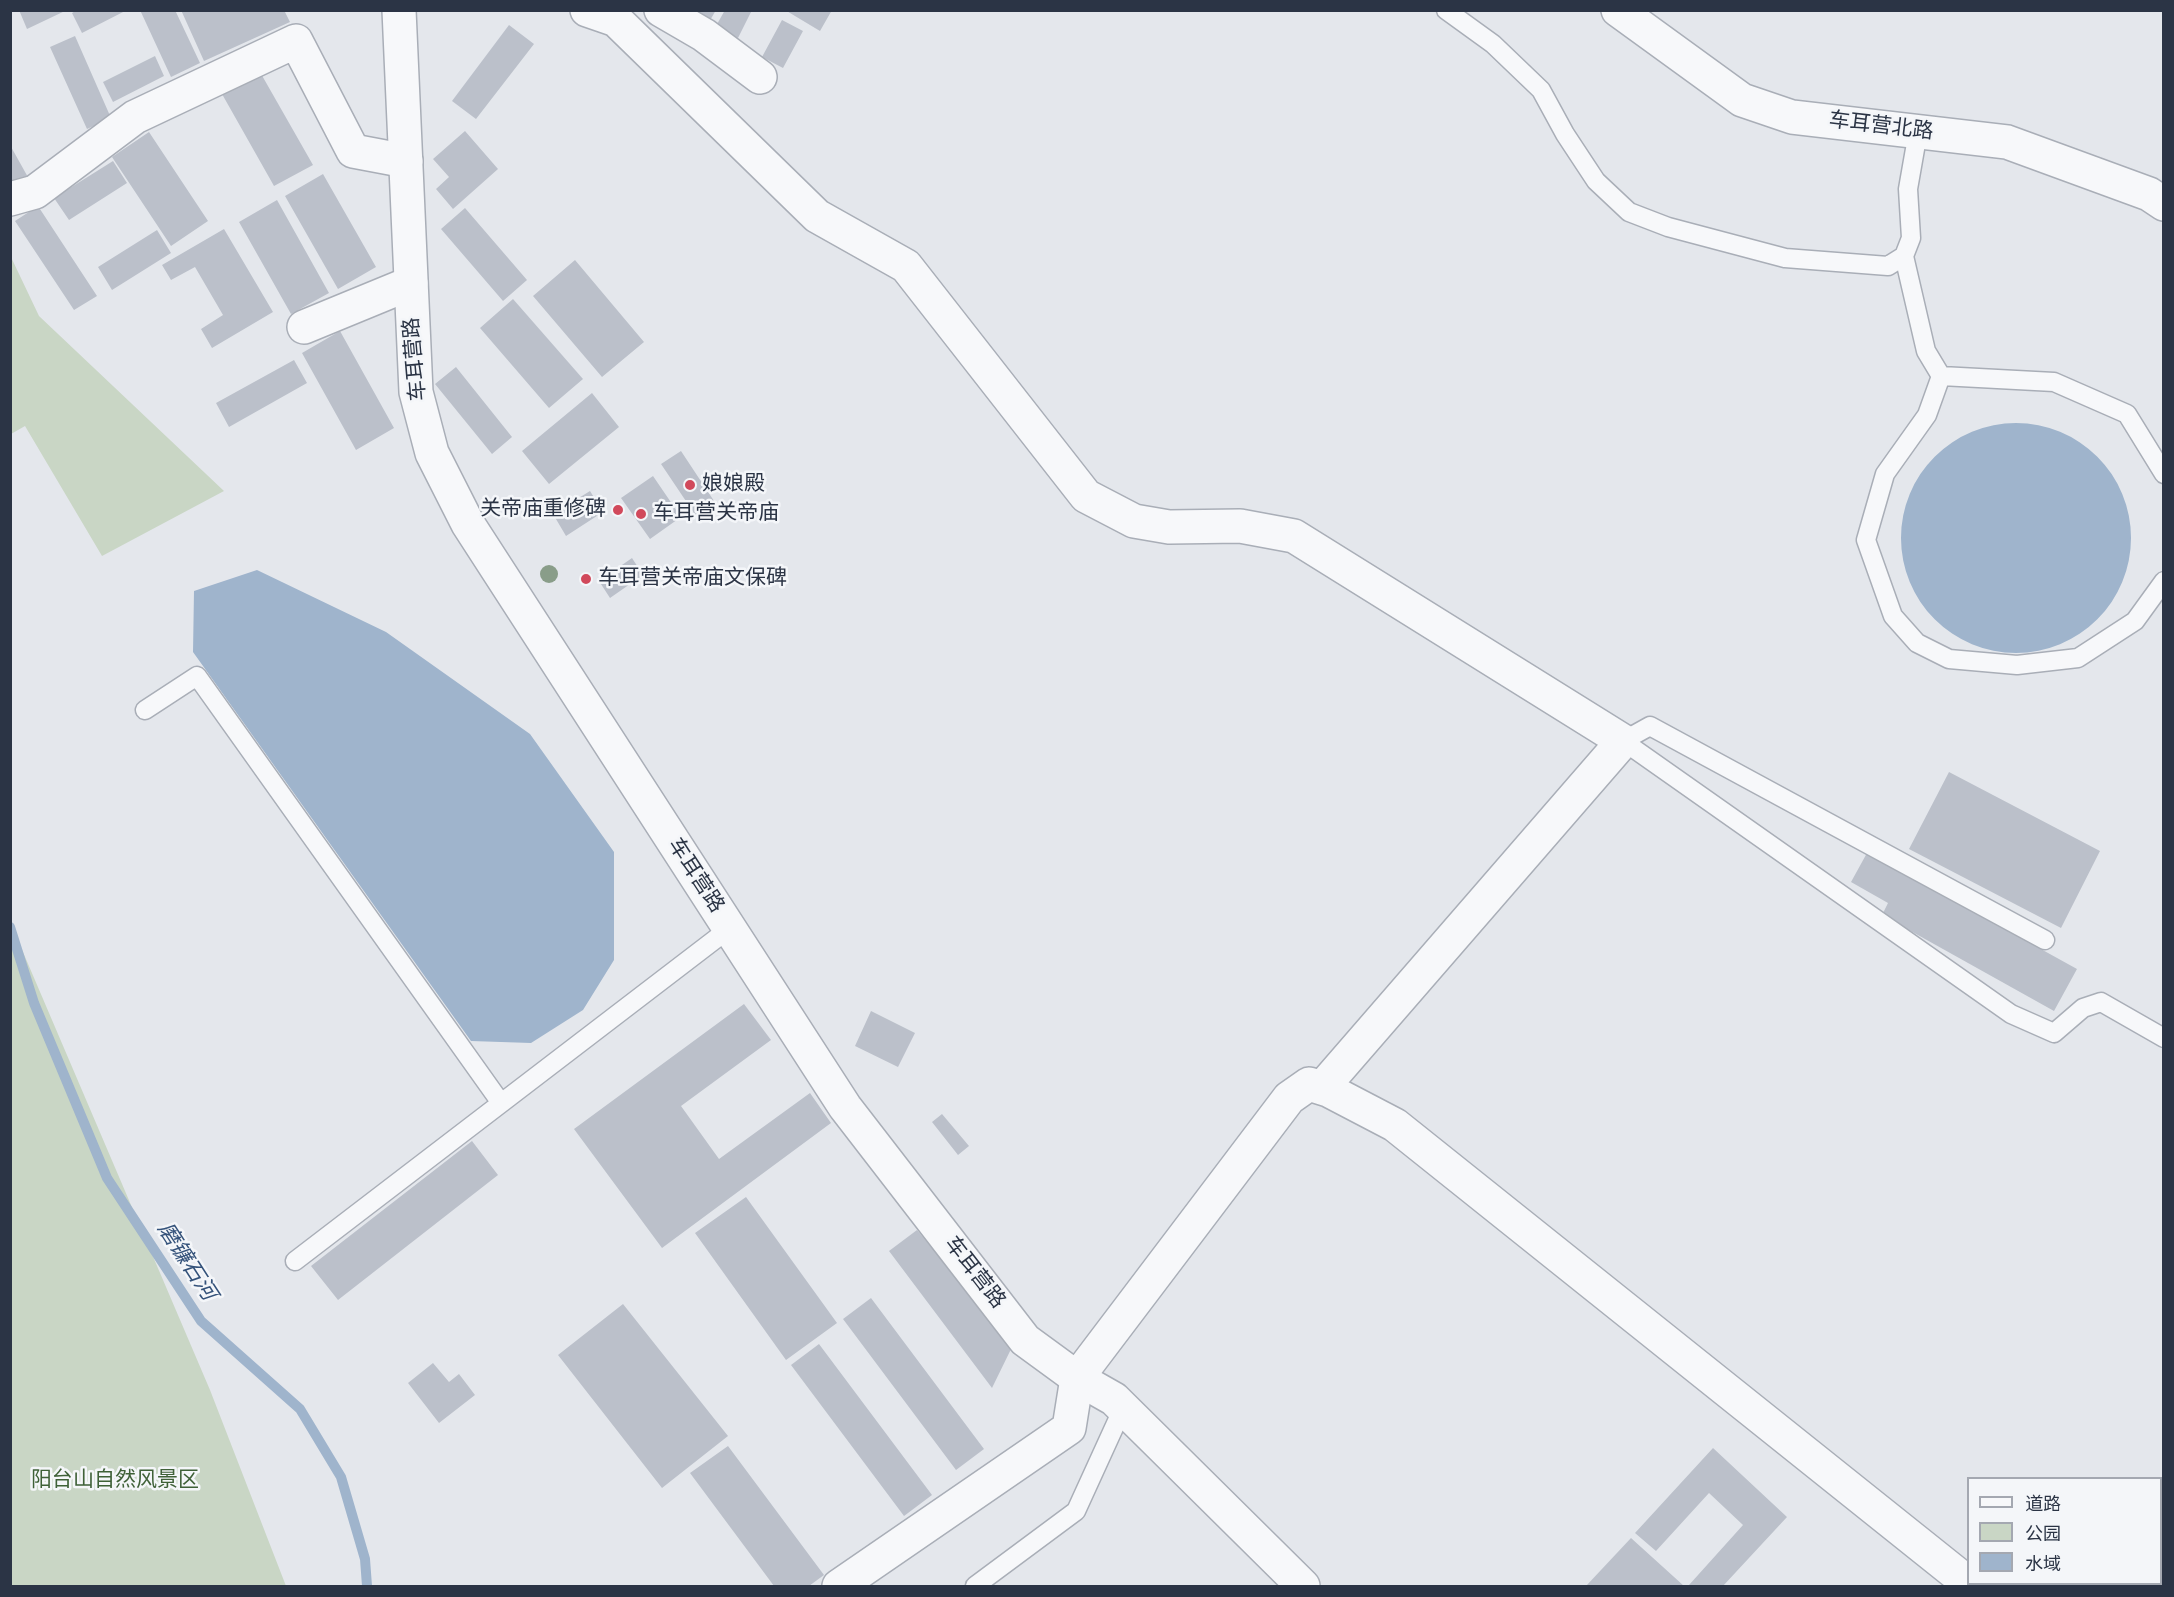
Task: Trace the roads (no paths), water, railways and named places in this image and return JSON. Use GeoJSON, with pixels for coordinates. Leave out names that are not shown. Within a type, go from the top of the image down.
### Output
{"type":"FeatureCollection","features":[{"type":"Feature","properties":{"kind":"street","name":"车耳营路"},"geometry":{"type":"LineString","coordinates":[[399,10],[416,392],[432,453],[468,524],[845,1107],[1025,1340],[1077,1378],[1114,1399],[1303,1587]]}},
{"type":"Feature","properties":{"kind":"street"},"geometry":{"type":"LineString","coordinates":[[587,10],[616,20],[817,216],[906,266],[1086,495],[1134,521],[1169,527],[1240,526],[1294,536],[1623,741],[1322,1088]]}},
{"type":"Feature","properties":{"kind":"street"},"geometry":{"type":"LineString","coordinates":[[661,10],[704,35],[760,77]]}},
{"type":"Feature","properties":{"kind":"street","name":"车耳营北路"},"geometry":{"type":"LineString","coordinates":[[1618,10],[1742,100],[1792,117],[2007,142],[2150,194],[2163,204]]}},
{"type":"Feature","properties":{"kind":"street"},"geometry":{"type":"LineString","coordinates":[[10,199],[35,192],[135,117],[296,41],[353,151],[406,161]]}},
{"type":"Feature","properties":{"kind":"street"},"geometry":{"type":"LineString","coordinates":[[304,327],[411,283]]}},
{"type":"Feature","properties":{"kind":"street"},"geometry":{"type":"LineString","coordinates":[[839,1587],[1069,1428],[1077,1378],[1289,1098],[1309,1084],[1322,1088],[1395,1125],[1967,1581]]}},
{"type":"Feature","properties":{"kind":"lane"},"geometry":{"type":"LineString","coordinates":[[1446,10],[1493,44],[1541,90],[1565,134],[1596,181],[1629,212],[1668,227],[1785,258],[1888,266],[1904,256]]}},
{"type":"Feature","properties":{"kind":"lane"},"geometry":{"type":"LineString","coordinates":[[1918,132],[1908,189],[1911,238],[1904,256],[1926,351],[1941,376]]}},
{"type":"Feature","properties":{"kind":"lane"},"geometry":{"type":"LineString","coordinates":[[1941,376],[2054,382],[2064,386],[2127,414],[2163,474]]}},
{"type":"Feature","properties":{"kind":"lane"},"geometry":{"type":"LineString","coordinates":[[1941,376],[1927,415],[1885,474],[1866,540],[1893,616],[1917,643],[1949,659],[2017,665],[2078,658],[2135,621],[2163,581]]}},
{"type":"Feature","properties":{"kind":"lane"},"geometry":{"type":"LineString","coordinates":[[145,710],[197,675],[501,1103]]}},
{"type":"Feature","properties":{"kind":"lane"},"geometry":{"type":"LineString","coordinates":[[2045,940],[1650,726],[1623,741],[2012,1014],[2054,1033],[2083,1008],[2101,1002],[2163,1038]]}},
{"type":"Feature","properties":{"kind":"lane"},"geometry":{"type":"LineString","coordinates":[[295,1261],[730,928]]}},
{"type":"Feature","properties":{"kind":"lane"},"geometry":{"type":"LineString","coordinates":[[975,1587],[1076,1510],[1123,1408]]}},
{"type":"Feature","properties":{"kind":"water"},"geometry":{"type":"Polygon","coordinates":[[[2016,423],[2060,432],[2089,449],[2105,465],[2126,505],[2131,538],[2122,582],[2105,611],[2089,627],[2049,648],[2016,653],[1972,644],[1943,627],[1927,611],[1906,571],[1901,538],[1910,494],[1927,465],[1943,449],[1983,428],[2016,423]]]}},
{"type":"Feature","properties":{"kind":"water"},"geometry":{"type":"Polygon","coordinates":[[[257,570],[386,632],[530,734],[614,852],[614,960],[583,1010],[531,1043],[471,1041],[193,652],[194,591],[257,570]]]}},
{"type":"Feature","properties":{"kind":"waterway","name":"磨镰石河"},"geometry":{"type":"LineString","coordinates":[[10,927],[34,1003],[107,1178],[201,1321],[300,1409],[341,1477],[365,1559],[367,1586]]}},
{"type":"Feature","properties":{"kind":"place","name":"娘娘殿"},"geometry":{"type":"Point","coordinates":[690,485]}},
{"type":"Feature","properties":{"kind":"place","name":"关帝庙重修碑"},"geometry":{"type":"Point","coordinates":[618,510]}},
{"type":"Feature","properties":{"kind":"place","name":"车耳营关帝庙"},"geometry":{"type":"Point","coordinates":[641,514]}},
{"type":"Feature","properties":{"kind":"place","name":"车耳营关帝庙文保碑"},"geometry":{"type":"Point","coordinates":[586,579]}},
{"type":"Feature","properties":{"kind":"park label","name":"阳台山自然风景区"},"geometry":{"type":"Point","coordinates":[115,1481]}}]}
